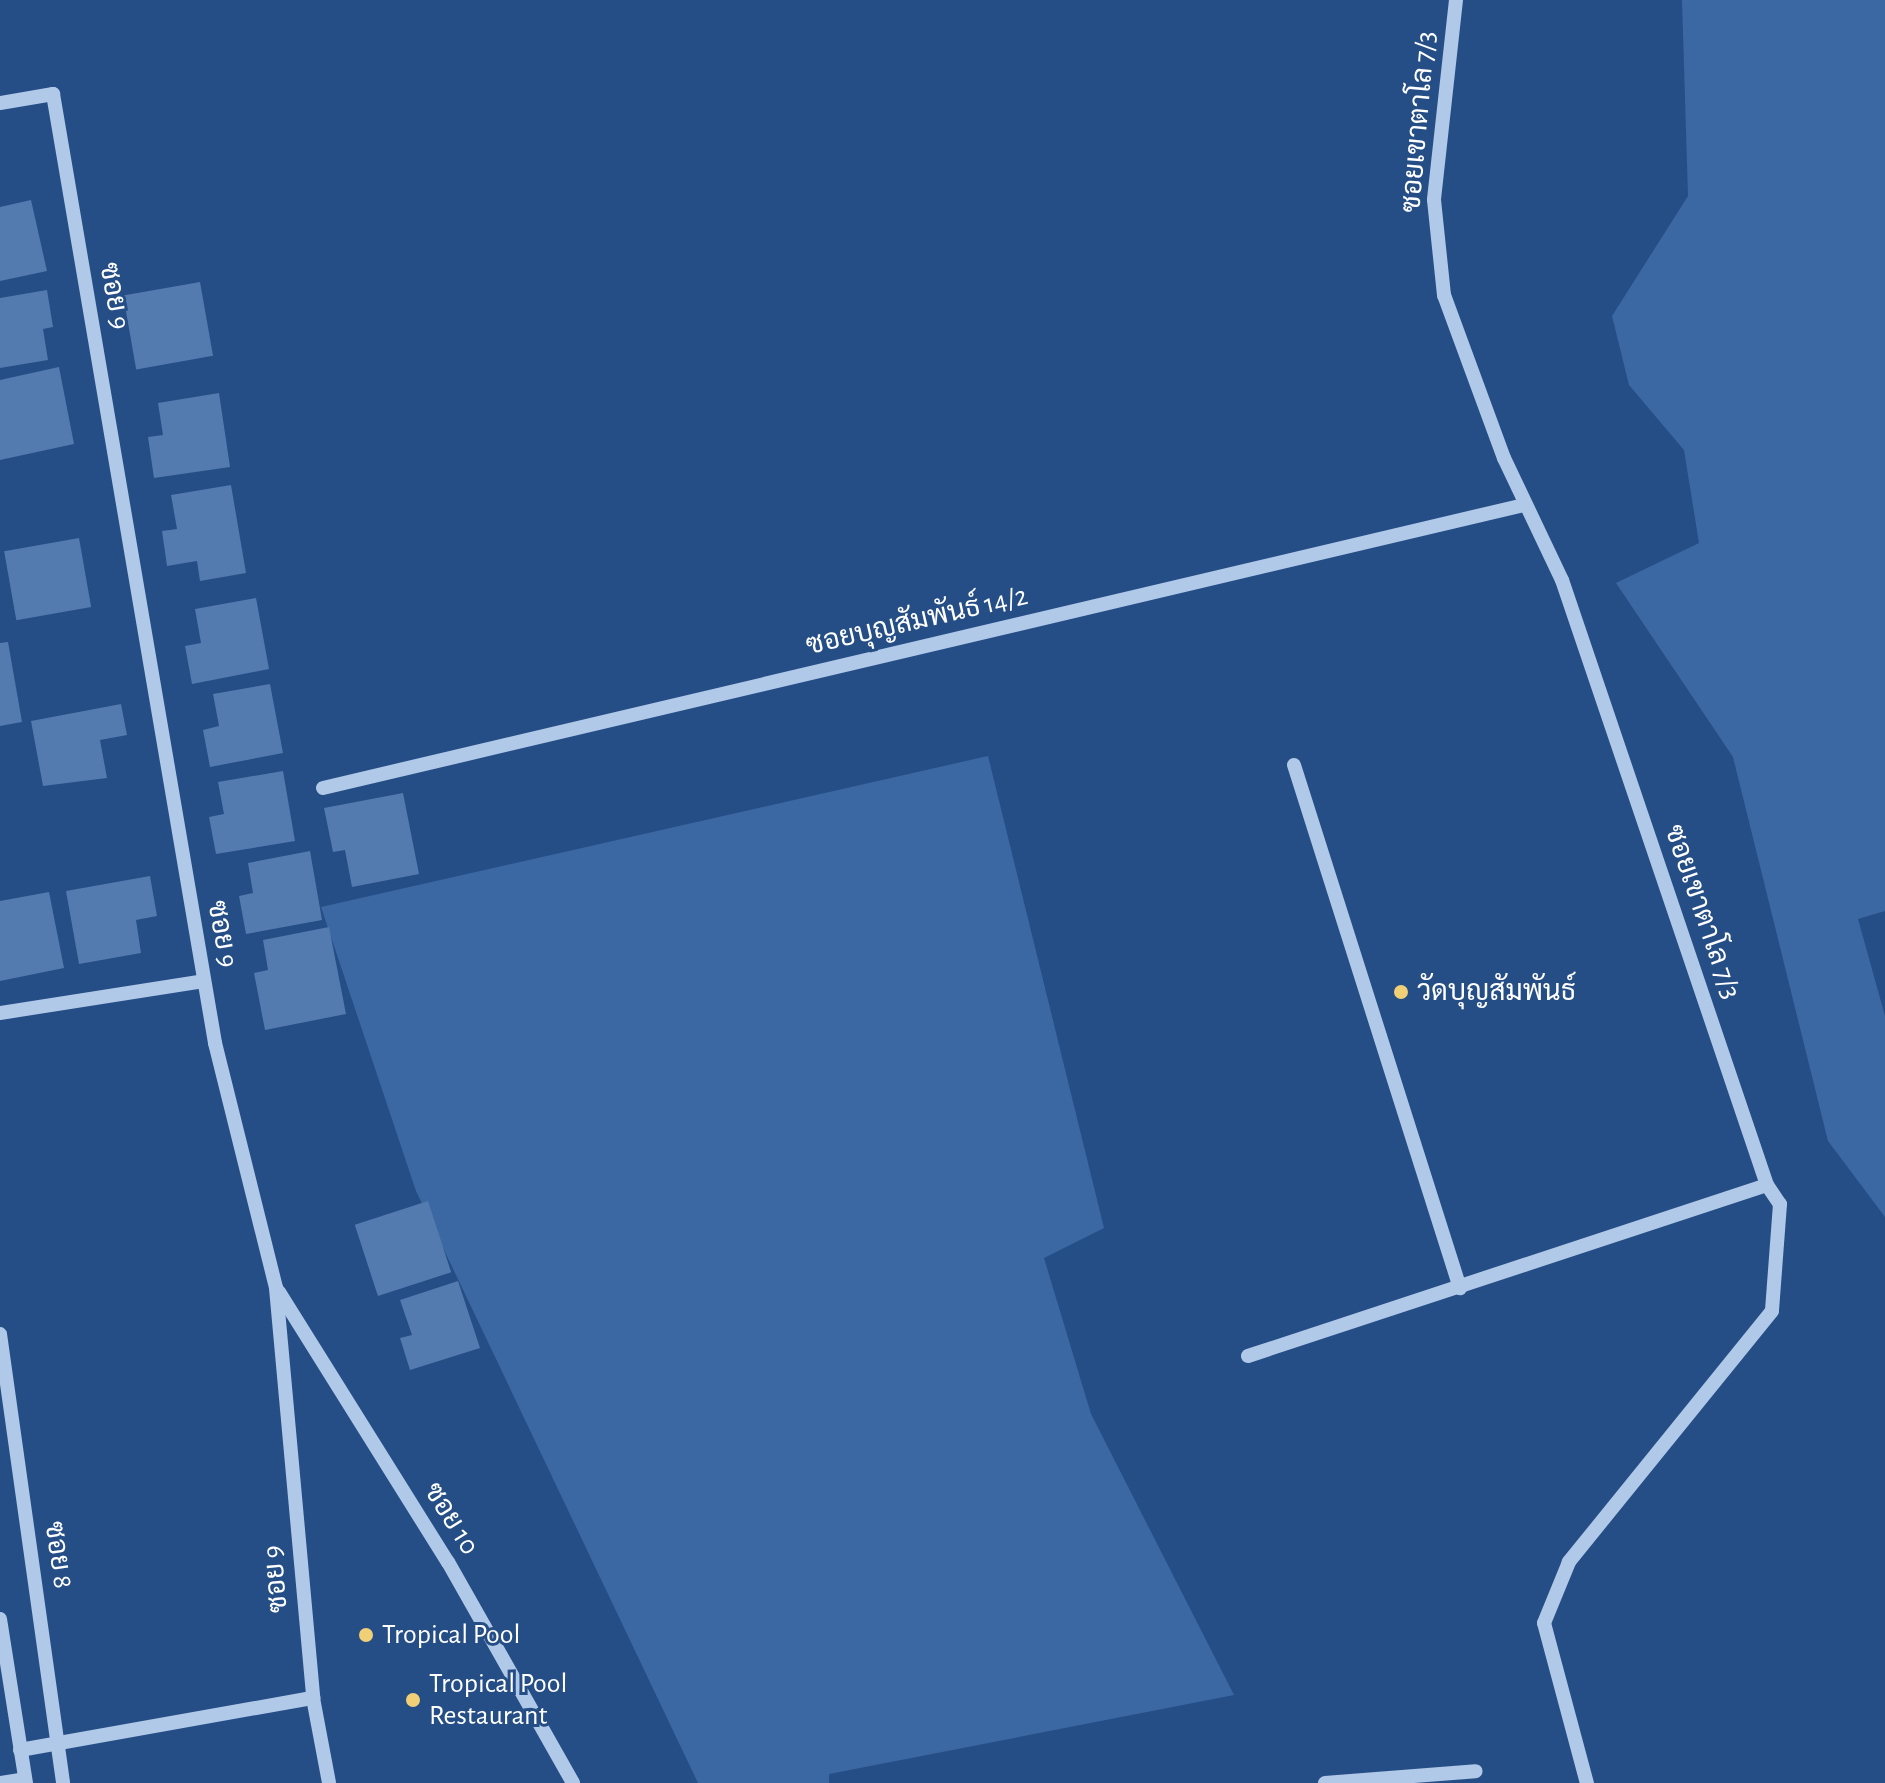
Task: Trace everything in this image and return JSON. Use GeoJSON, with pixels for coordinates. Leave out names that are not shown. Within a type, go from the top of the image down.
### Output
{"type":"FeatureCollection","features":[{"type":"Feature","properties":{"kind":"street","name":"ซอยเขาตาโล 7/3"},"geometry":{"type":"LineString","coordinates":[[1456,0],[1434,200],[1444,295],[1524,505],[1562,580],[1767,1185],[1780,1204],[1772,1311],[1569,1562],[1544,1623],[1587,1783]]}},
{"type":"Feature","properties":{"kind":"street","name":"ซอย 9"},"geometry":{"type":"LineString","coordinates":[[0,103],[53,94],[204,981],[276,1288],[313,1698],[329,1783]]}},
{"type":"Feature","properties":{"kind":"street","name":"ซอยบุญสัมพันธ์ 14/2"},"geometry":{"type":"LineString","coordinates":[[323,788],[1524,505]]}},
{"type":"Feature","properties":{"kind":"street"},"geometry":{"type":"LineString","coordinates":[[1294,765],[1460,1288]]}},
{"type":"Feature","properties":{"kind":"street"},"geometry":{"type":"LineString","coordinates":[[0,1013],[204,981]]}},
{"type":"Feature","properties":{"kind":"street"},"geometry":{"type":"LineString","coordinates":[[1248,1356],[1767,1185]]}},
{"type":"Feature","properties":{"kind":"street","name":"ซอย 10"},"geometry":{"type":"LineString","coordinates":[[276,1288],[448,1562],[573,1783]]}},
{"type":"Feature","properties":{"kind":"street","name":"ซอย 8"},"geometry":{"type":"LineString","coordinates":[[0,1334],[63,1783]]}},
{"type":"Feature","properties":{"kind":"street"},"geometry":{"type":"LineString","coordinates":[[0,1619],[25,1781],[1,1783]]}},
{"type":"Feature","properties":{"kind":"street"},"geometry":{"type":"LineString","coordinates":[[20,1750],[313,1698]]}},
{"type":"Feature","properties":{"kind":"street"},"geometry":{"type":"LineString","coordinates":[[1325,1783],[1476,1771]]}},
{"type":"Feature","properties":{"kind":"shaded area"},"geometry":{"type":"Polygon","coordinates":[[[1682,0],[1885,0],[1885,911],[1858,919],[1885,1016],[1885,1217],[1828,1141],[1733,757],[1616,583],[1699,543],[1684,450],[1629,385],[1612,316],[1688,196],[1682,0]]]}},
{"type":"Feature","properties":{"kind":"shaded area"},"geometry":{"type":"Polygon","coordinates":[[[988,756],[1104,1228],[1044,1258],[1091,1414],[1234,1695],[829,1774],[829,1783],[698,1783],[416,1191],[321,907],[988,756]]]}},
{"type":"Feature","properties":{"kind":"building"},"geometry":{"type":"Polygon","coordinates":[[[31,200],[47,271],[0,281],[0,207],[31,200]]]}},
{"type":"Feature","properties":{"kind":"building"},"geometry":{"type":"Polygon","coordinates":[[[200,282],[213,356],[136,369],[123,296],[200,282]]]}},
{"type":"Feature","properties":{"kind":"building"},"geometry":{"type":"Polygon","coordinates":[[[47,290],[53,327],[43,329],[48,360],[0,368],[0,298],[47,290]]]}},
{"type":"Feature","properties":{"kind":"building"},"geometry":{"type":"Polygon","coordinates":[[[59,367],[74,444],[0,460],[0,380],[59,367]]]}},
{"type":"Feature","properties":{"kind":"building"},"geometry":{"type":"Polygon","coordinates":[[[219,393],[230,467],[154,478],[148,437],[163,435],[158,403],[219,393]]]}},
{"type":"Feature","properties":{"kind":"building"},"geometry":{"type":"Polygon","coordinates":[[[231,485],[246,573],[200,581],[197,561],[167,566],[162,531],[177,529],[171,495],[231,485]]]}},
{"type":"Feature","properties":{"kind":"building"},"geometry":{"type":"Polygon","coordinates":[[[79,538],[91,607],[16,620],[4,551],[79,538]]]}},
{"type":"Feature","properties":{"kind":"building"},"geometry":{"type":"Polygon","coordinates":[[[256,598],[269,669],[192,684],[185,646],[201,643],[195,609],[256,598]]]}},
{"type":"Feature","properties":{"kind":"building"},"geometry":{"type":"Polygon","coordinates":[[[8,642],[22,722],[0,726],[0,643],[8,642]]]}},
{"type":"Feature","properties":{"kind":"building"},"geometry":{"type":"Polygon","coordinates":[[[270,684],[283,753],[210,767],[203,730],[219,726],[213,694],[270,684]]]}},
{"type":"Feature","properties":{"kind":"building"},"geometry":{"type":"Polygon","coordinates":[[[121,704],[127,735],[100,740],[107,778],[43,786],[31,721],[121,704]]]}},
{"type":"Feature","properties":{"kind":"building"},"geometry":{"type":"Polygon","coordinates":[[[283,771],[295,841],[216,854],[209,817],[224,814],[218,782],[283,771]]]}},
{"type":"Feature","properties":{"kind":"building"},"geometry":{"type":"Polygon","coordinates":[[[403,793],[419,874],[352,887],[345,850],[333,852],[324,808],[403,793]]]}},
{"type":"Feature","properties":{"kind":"building"},"geometry":{"type":"Polygon","coordinates":[[[310,851],[322,920],[246,934],[239,896],[253,893],[248,863],[310,851]]]}},
{"type":"Feature","properties":{"kind":"building"},"geometry":{"type":"Polygon","coordinates":[[[150,876],[157,916],[136,920],[141,953],[79,964],[66,891],[150,876]]]}},
{"type":"Feature","properties":{"kind":"building"},"geometry":{"type":"Polygon","coordinates":[[[49,892],[64,968],[0,981],[0,901],[49,892]]]}},
{"type":"Feature","properties":{"kind":"building"},"geometry":{"type":"Polygon","coordinates":[[[329,927],[346,1014],[265,1030],[254,973],[268,970],[263,940],[329,927]]]}},
{"type":"Feature","properties":{"kind":"building"},"geometry":{"type":"Polygon","coordinates":[[[428,1201],[451,1272],[378,1296],[355,1225],[428,1201]]]}},
{"type":"Feature","properties":{"kind":"building"},"geometry":{"type":"Polygon","coordinates":[[[458,1281],[480,1348],[410,1370],[400,1338],[412,1335],[400,1300],[458,1281]]]}},
{"type":"Feature","properties":{"kind":"place","name":"วัดบุญสัมพันธ์"},"geometry":{"type":"Point","coordinates":[1401,992]}},
{"type":"Feature","properties":{"kind":"place","name":"Tropical Pool"},"geometry":{"type":"Point","coordinates":[366,1635]}},
{"type":"Feature","properties":{"kind":"place","name":"Tropical Pool Restaurant"},"geometry":{"type":"Point","coordinates":[413,1700]}}]}
